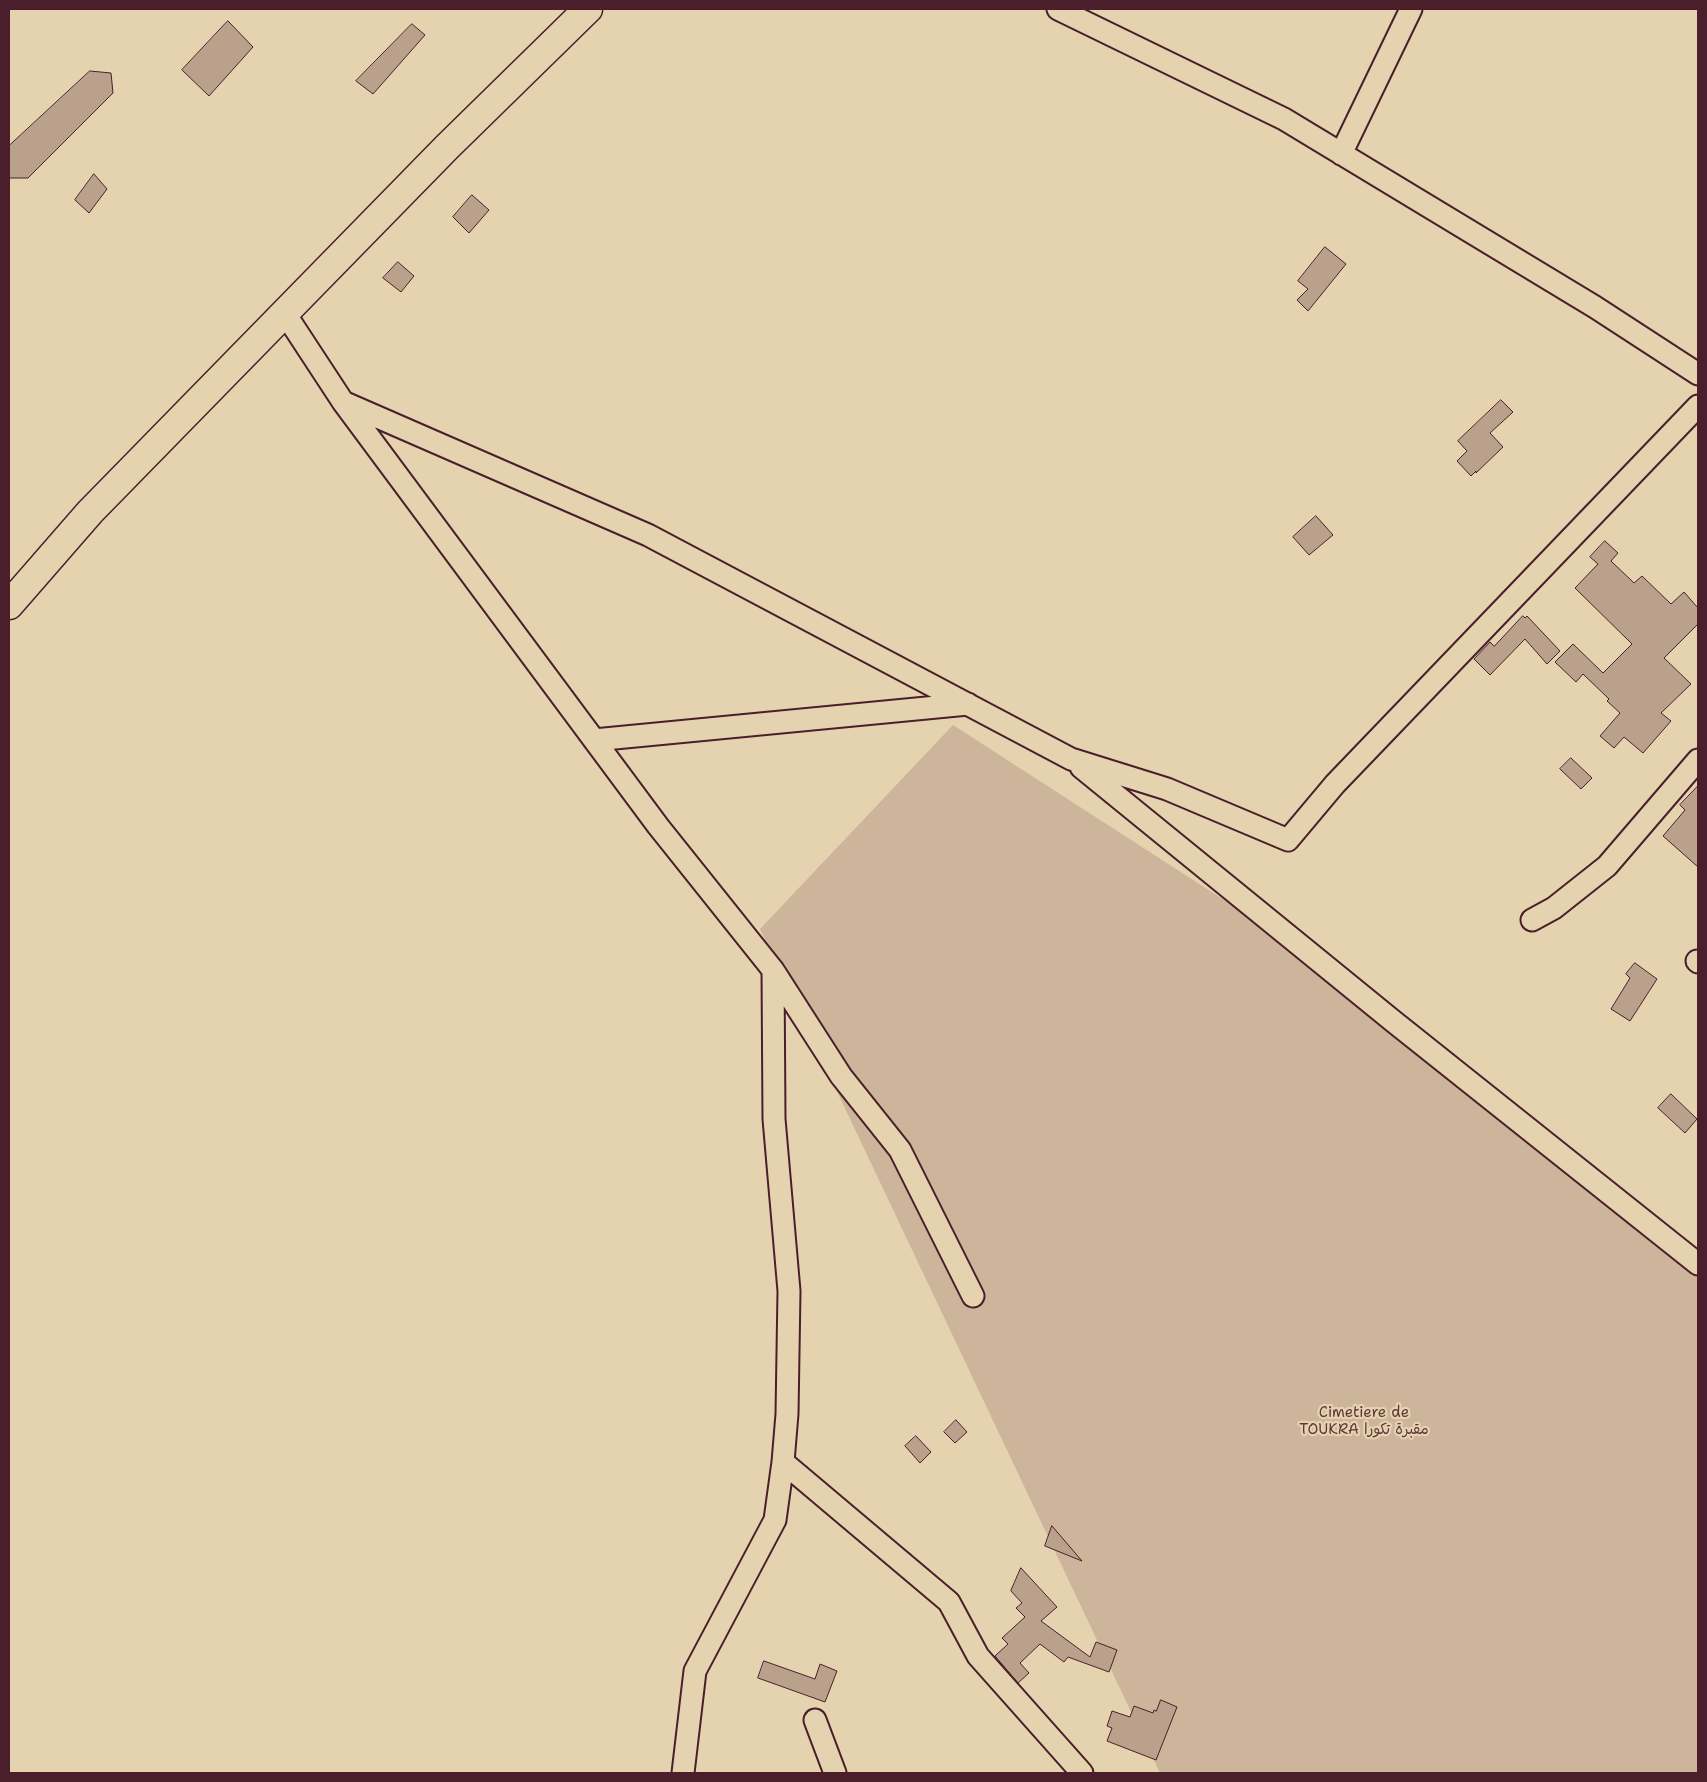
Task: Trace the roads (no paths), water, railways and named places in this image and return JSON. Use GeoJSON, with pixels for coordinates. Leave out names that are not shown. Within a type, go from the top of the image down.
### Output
{"type":"FeatureCollection","features":[{"type":"Feature","properties":{"kind":"highway"},"geometry":{"type":"LineString","coordinates":[[9,605],[90,512],[284,312],[447,147],[588,9]]}},
{"type":"Feature","properties":{"kind":"street"},"geometry":{"type":"LineString","coordinates":[[1058,9],[1284,119],[1595,307],[1698,374]]}},
{"type":"Feature","properties":{"kind":"street"},"geometry":{"type":"LineString","coordinates":[[1341,154],[1411,9]]}},
{"type":"Feature","properties":{"kind":"street"},"geometry":{"type":"LineString","coordinates":[[284,312],[343,402],[658,826],[773,970],[841,1076],[900,1150],[973,1296]]}},
{"type":"Feature","properties":{"kind":"street"},"geometry":{"type":"LineString","coordinates":[[343,402],[648,535],[1071,759],[1167,789],[1288,840],[1335,784],[1698,406]]}},
{"type":"Feature","properties":{"kind":"street"},"geometry":{"type":"LineString","coordinates":[[594,740],[968,704]]}},
{"type":"Feature","properties":{"kind":"street"},"geometry":{"type":"LineString","coordinates":[[1071,759],[1393,1021],[1698,1264]]}},
{"type":"Feature","properties":{"kind":"street"},"geometry":{"type":"LineString","coordinates":[[1532,920],[1554,908],[1607,866],[1698,760]]}},
{"type":"Feature","properties":{"kind":"street"},"geometry":{"type":"LineString","coordinates":[[683,1773],[695,1671],[774,1520],[783,1462],[787,1414],[789,1291],[774,1119],[773,970]]}},
{"type":"Feature","properties":{"kind":"street"},"geometry":{"type":"LineString","coordinates":[[783,1462],[949,1602],[978,1656],[1082,1773]]}},
{"type":"Feature","properties":{"kind":"street"},"geometry":{"type":"LineString","coordinates":[[814,1720],[835,1773]]}},
{"type":"Feature","properties":{"kind":"park label","name":"Cimetiere de TOUKRA مقبرة تكورا"},"geometry":{"type":"Point","coordinates":[1364,1422]}}]}
